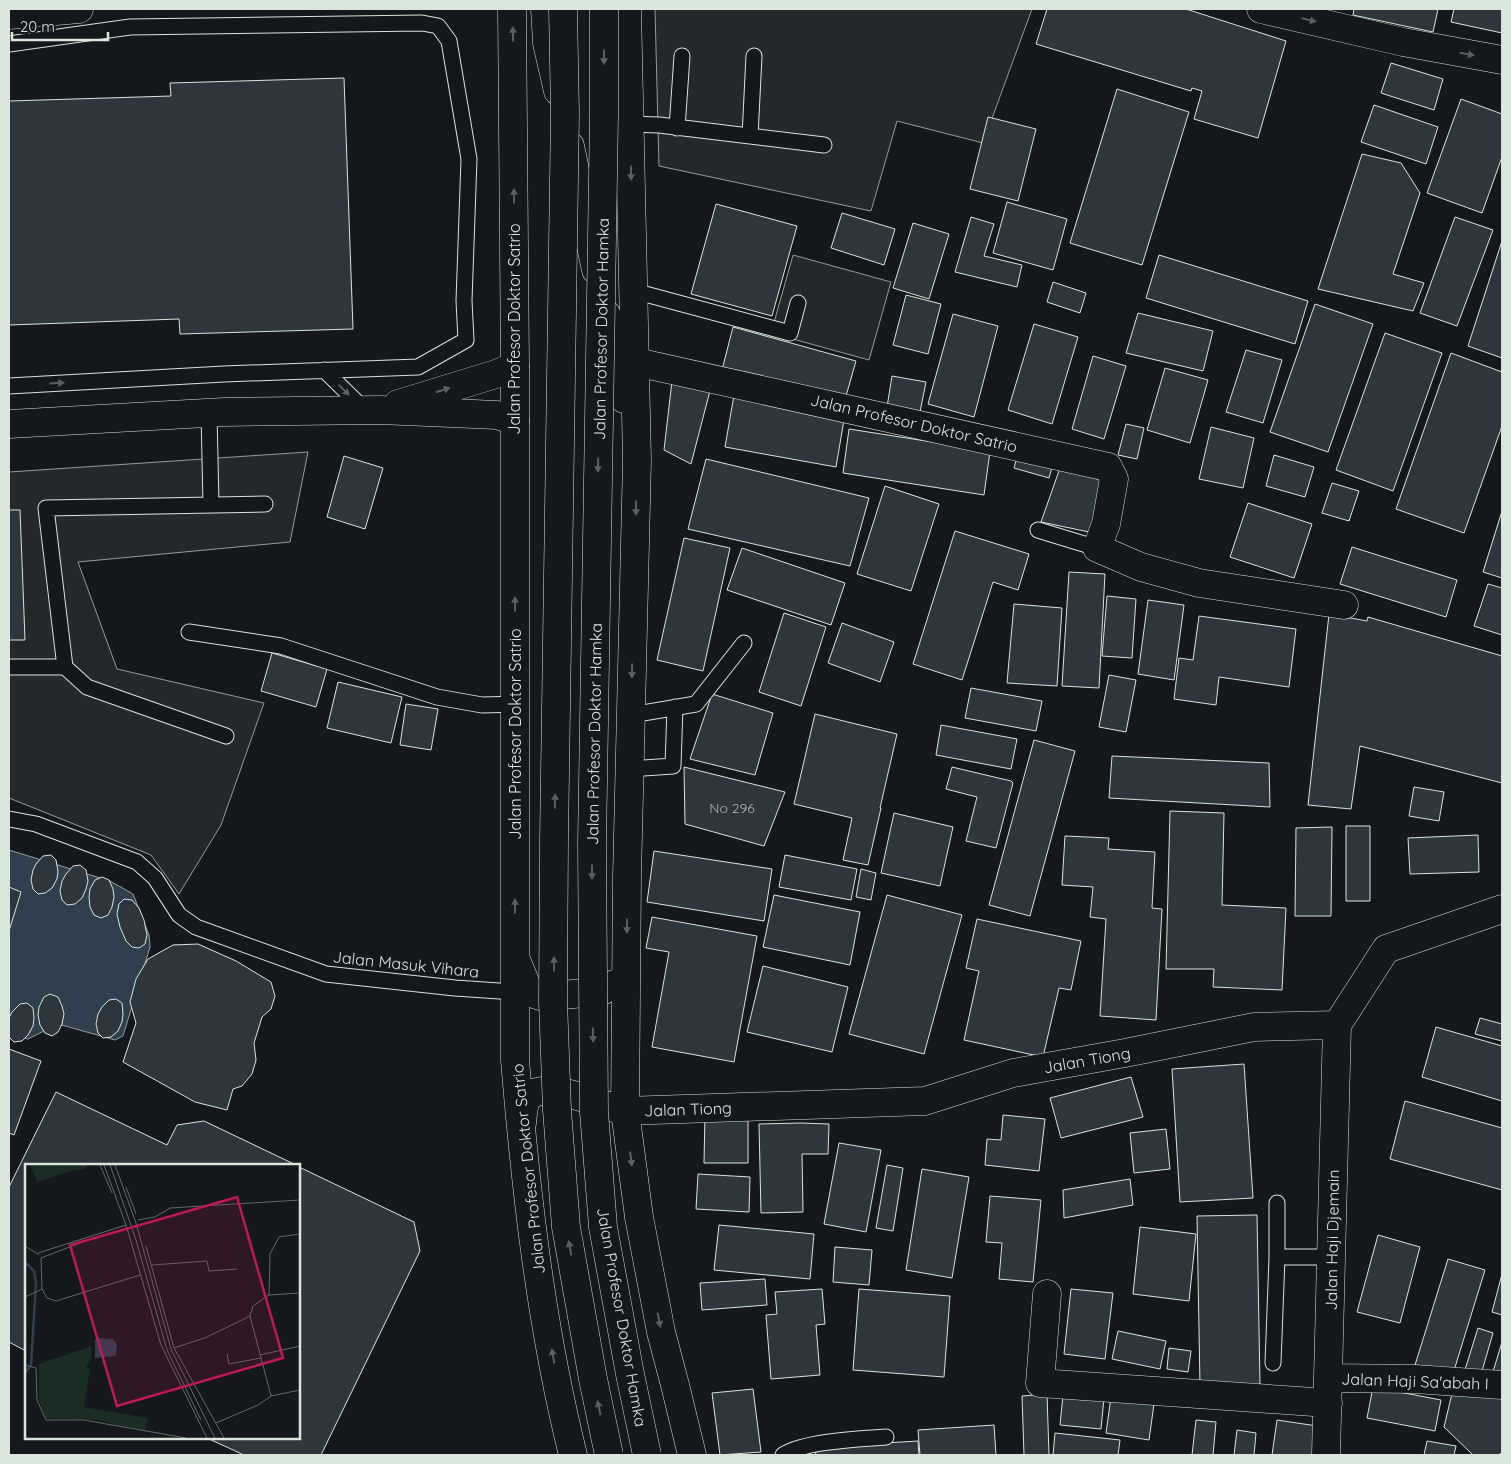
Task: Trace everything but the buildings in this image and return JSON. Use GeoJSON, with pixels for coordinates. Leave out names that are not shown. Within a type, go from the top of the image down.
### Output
{"type":"FeatureCollection","features":[{"type":"Feature","properties":{"kind":"main road"},"geometry":{"type":"LineString","coordinates":[[10,13],[80,9]]}},
{"type":"Feature","properties":{"kind":"main road","name":"Jalan Profesor Doktor Satrio"},"geometry":{"type":"LineString","coordinates":[[512,9],[515,366],[515,1060],[525,1174],[542,1296],[562,1411],[573,1455]]}},
{"type":"Feature","properties":{"kind":"main road"},"geometry":{"type":"LineString","coordinates":[[545,9],[547,43],[637,460]]}},
{"type":"Feature","properties":{"kind":"main road"},"geometry":{"type":"LineString","coordinates":[[563,9],[565,114],[553,1001],[557,1110],[566,1227],[593,1379],[610,1455]]}},
{"type":"Feature","properties":{"kind":"main road","name":"Jalan Profesor Doktor Hamka"},"geometry":{"type":"LineString","coordinates":[[604,9],[604,116],[592,844],[594,1112],[603,1227],[647,1455]]}},
{"type":"Feature","properties":{"kind":"main road"},"geometry":{"type":"LineString","coordinates":[[627,9],[637,460],[629,769],[625,1111],[639,1217],[659,1322],[692,1455]]}},
{"type":"Feature","properties":{"kind":"main road"},"geometry":{"type":"LineString","coordinates":[[1261,9],[1403,42],[1502,60]]}},
{"type":"Feature","properties":{"kind":"main road","name":"Jalan Profesor Doktor Satrio"},"geometry":{"type":"LineString","coordinates":[[636,362],[1108,467],[1114,479],[1106,524],[1097,548]]}},
{"type":"Feature","properties":{"kind":"main road"},"geometry":{"type":"LineString","coordinates":[[372,410],[496,374],[515,366]]}},
{"type":"Feature","properties":{"kind":"main road"},"geometry":{"type":"LineString","coordinates":[[9,424],[209,413],[372,410],[496,415],[515,421]]}},
{"type":"Feature","properties":{"kind":"main road"},"geometry":{"type":"LineString","coordinates":[[1097,548],[1141,568],[1199,584],[1344,605]]}},
{"type":"Feature","properties":{"kind":"main road"},"geometry":{"type":"LineString","coordinates":[[1338,1025],[1386,949],[1502,909]]}},
{"type":"Feature","properties":{"kind":"main road"},"geometry":{"type":"LineString","coordinates":[[515,955],[528,989],[534,994],[544,997],[602,991],[626,977]]}},
{"type":"Feature","properties":{"kind":"main road","name":"Jalan Tiong"},"geometry":{"type":"LineString","coordinates":[[521,1132],[525,1101],[530,1095],[539,1091],[566,1093],[625,1111],[926,1101],[1012,1073],[1254,1027],[1338,1025]]}},
{"type":"Feature","properties":{"kind":"main road","name":"Jalan Haji Djemain"},"geometry":{"type":"LineString","coordinates":[[1326,1455],[1338,1025]]}},
{"type":"Feature","properties":{"kind":"main road","name":"Jalan Haji Sa'abah I"},"geometry":{"type":"LineString","coordinates":[[1047,1294],[1040,1383],[1328,1390],[1415,1379],[1502,1385]]}},
{"type":"Feature","properties":{"kind":"lane"},"geometry":{"type":"LineString","coordinates":[[9,44],[130,27],[422,23],[438,26],[449,41],[469,159],[464,302],[466,340],[418,367],[224,374],[9,386]]}},
{"type":"Feature","properties":{"kind":"lane"},"geometry":{"type":"LineString","coordinates":[[677,128],[682,56]]}},
{"type":"Feature","properties":{"kind":"lane"},"geometry":{"type":"LineString","coordinates":[[750,136],[754,56]]}},
{"type":"Feature","properties":{"kind":"lane"},"geometry":{"type":"LineString","coordinates":[[630,124],[824,144]]}},
{"type":"Feature","properties":{"kind":"lane"},"geometry":{"type":"LineString","coordinates":[[634,291],[790,332],[798,303]]}},
{"type":"Feature","properties":{"kind":"lane"},"geometry":{"type":"LineString","coordinates":[[324,370],[372,410]]}},
{"type":"Feature","properties":{"kind":"lane"},"geometry":{"type":"LineString","coordinates":[[209,413],[211,505]]}},
{"type":"Feature","properties":{"kind":"lane"},"geometry":{"type":"LineString","coordinates":[[226,736],[87,687],[65,667],[46,508],[265,504]]}},
{"type":"Feature","properties":{"kind":"lane"},"geometry":{"type":"LineString","coordinates":[[1038,530],[1097,548]]}},
{"type":"Feature","properties":{"kind":"lane"},"geometry":{"type":"LineString","coordinates":[[190,632],[281,646],[457,702],[482,705],[515,704]]}},
{"type":"Feature","properties":{"kind":"lane"},"geometry":{"type":"LineString","coordinates":[[631,715],[696,704],[744,642]]}},
{"type":"Feature","properties":{"kind":"lane"},"geometry":{"type":"LineString","coordinates":[[9,667],[65,667]]}},
{"type":"Feature","properties":{"kind":"lane"},"geometry":{"type":"LineString","coordinates":[[629,769],[673,766],[675,707]]}},
{"type":"Feature","properties":{"kind":"lane","name":"Jalan Masuk Vihara"},"geometry":{"type":"LineString","coordinates":[[9,819],[36,824],[137,862],[155,878],[179,915],[196,927],[326,974],[455,988],[515,992]]}},
{"type":"Feature","properties":{"kind":"lane"},"geometry":{"type":"LineString","coordinates":[[1273,1363],[1277,1203]]}},
{"type":"Feature","properties":{"kind":"lane"},"geometry":{"type":"LineString","coordinates":[[1277,1257],[1331,1257]]}},
{"type":"Feature","properties":{"kind":"lane"},"geometry":{"type":"LineString","coordinates":[[783,1455],[807,1446],[842,1440],[886,1437]]}},
{"type":"Feature","properties":{"kind":"shaded area"},"geometry":{"type":"Polygon","coordinates":[[[655,9],[1032,9],[983,143],[897,121],[871,211],[659,166],[655,9]]]}},
{"type":"Feature","properties":{"kind":"shaded area"},"geometry":{"type":"Polygon","coordinates":[[[793,255],[891,282],[869,360],[771,333],[793,255]]]}},
{"type":"Feature","properties":{"kind":"shaded area"},"geometry":{"type":"Polygon","coordinates":[[[308,452],[290,542],[78,562],[117,669],[264,703],[221,825],[179,894],[151,855],[9,798],[9,472],[308,452]]]}},
{"type":"Feature","properties":{"kind":"water"},"geometry":{"type":"Polygon","coordinates":[[[9,850],[110,881],[133,894],[149,935],[150,947],[123,1036],[115,1040],[58,1024],[28,1039],[9,1034],[9,850]]]}}]}
